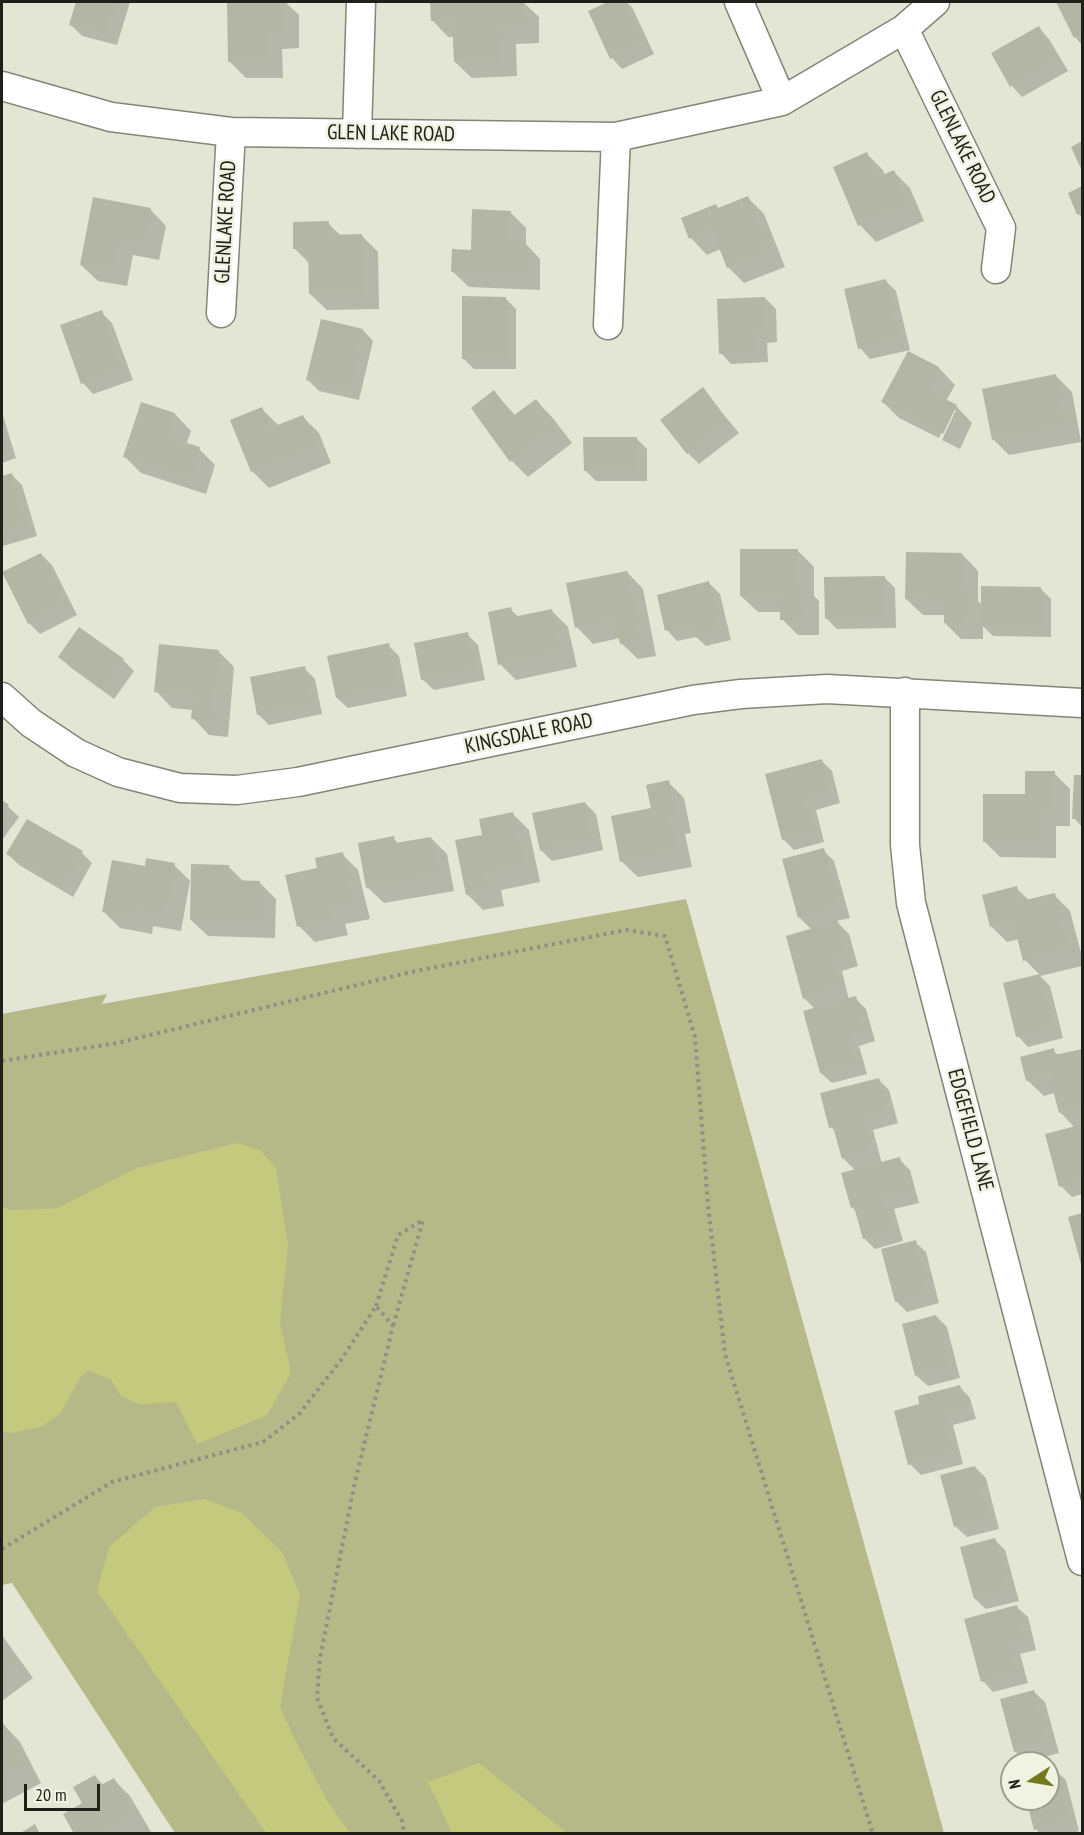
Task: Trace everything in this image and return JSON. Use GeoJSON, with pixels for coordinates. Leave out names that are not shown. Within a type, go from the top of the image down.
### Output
{"type":"FeatureCollection","features":[{"type":"Feature","properties":{"kind":"street"},"geometry":{"type":"LineString","coordinates":[[357,134],[362,2]]}},
{"type":"Feature","properties":{"kind":"street"},"geometry":{"type":"LineString","coordinates":[[739,2],[782,101]]}},
{"type":"Feature","properties":{"kind":"street","name":"GLEN LAKE ROAD"},"geometry":{"type":"LineString","coordinates":[[2,86],[111,117],[231,132],[616,137],[782,101],[904,29],[935,2]]}},
{"type":"Feature","properties":{"kind":"street","name":"GLENLAKE ROAD"},"geometry":{"type":"LineString","coordinates":[[904,29],[1001,228],[996,269]]}},
{"type":"Feature","properties":{"kind":"street","name":"GLENLAKE ROAD"},"geometry":{"type":"LineString","coordinates":[[220,313],[231,132]]}},
{"type":"Feature","properties":{"kind":"street"},"geometry":{"type":"LineString","coordinates":[[608,325],[616,137]]}},
{"type":"Feature","properties":{"kind":"street","name":"KINGSDALE ROAD"},"geometry":{"type":"LineString","coordinates":[[2,697],[31,723],[76,753],[118,772],[180,788],[237,790],[298,782],[693,700],[781,690],[905,692],[1083,703]]}},
{"type":"Feature","properties":{"kind":"street","name":"EDGEFIELD LANE"},"geometry":{"type":"LineString","coordinates":[[905,692],[905,844],[911,903],[1083,1562]]}},
{"type":"Feature","properties":{"kind":"path"},"geometry":{"type":"LineString","coordinates":[[2,1061],[117,1042],[411,972],[626,930],[665,936],[695,1037],[708,1205],[725,1354],[873,1833]]}},
{"type":"Feature","properties":{"kind":"path"},"geometry":{"type":"LineString","coordinates":[[2,1549],[112,1482],[263,1442],[299,1414],[341,1360],[376,1306],[398,1235],[423,1220],[393,1326],[356,1482],[320,1658],[316,1698],[333,1738],[379,1781],[402,1821],[404,1833]]}},
{"type":"Feature","properties":{"kind":"path"},"geometry":{"type":"LineString","coordinates":[[376,1306],[393,1326]]}},
{"type":"Feature","properties":{"kind":"shaded area"},"geometry":{"type":"Polygon","coordinates":[[[686,899],[944,1833],[175,1833],[12,1583],[2,1585],[2,1014],[107,994],[102,1004],[686,899]]]}},
{"type":"Feature","properties":{"kind":"shaded area"},"geometry":{"type":"Polygon","coordinates":[[[237,1143],[260,1150],[276,1168],[288,1245],[280,1323],[291,1373],[267,1415],[197,1444],[176,1402],[139,1404],[122,1397],[110,1379],[88,1371],[81,1376],[61,1413],[41,1427],[11,1433],[2,1432],[2,1208],[14,1210],[58,1208],[137,1168],[237,1143]]]}},
{"type":"Feature","properties":{"kind":"shaded area"},"geometry":{"type":"Polygon","coordinates":[[[205,1499],[242,1513],[282,1552],[300,1595],[280,1706],[328,1802],[350,1833],[266,1833],[97,1591],[109,1547],[155,1507],[205,1499]]]}},
{"type":"Feature","properties":{"kind":"shaded area"},"geometry":{"type":"Polygon","coordinates":[[[479,1763],[567,1833],[452,1833],[428,1782],[479,1763]]]}},
{"type":"Feature","properties":{"kind":"building"},"geometry":{"type":"Polygon","coordinates":[[[76,2],[116,2],[107,36],[69,25],[76,2]]]}},
{"type":"Feature","properties":{"kind":"building"},"geometry":{"type":"Polygon","coordinates":[[[227,2],[283,2],[283,33],[267,33],[267,62],[228,62],[227,2]]]}},
{"type":"Feature","properties":{"kind":"building"},"geometry":{"type":"Polygon","coordinates":[[[523,2],[524,27],[500,28],[502,61],[454,62],[452,20],[431,21],[430,3],[523,2]]]}},
{"type":"Feature","properties":{"kind":"building"},"geometry":{"type":"Polygon","coordinates":[[[608,2],[625,2],[645,43],[610,59],[588,11],[608,2]]]}},
{"type":"Feature","properties":{"kind":"building"},"geometry":{"type":"Polygon","coordinates":[[[1056,2],[1082,2],[1082,34],[1074,38],[1056,2]]]}},
{"type":"Feature","properties":{"kind":"building"},"geometry":{"type":"Polygon","coordinates":[[[1039,26],[1058,60],[1010,87],[991,53],[1039,26]]]}},
{"type":"Feature","properties":{"kind":"building"},"geometry":{"type":"Polygon","coordinates":[[[1082,141],[1082,171],[1071,147],[1082,141]]]}},
{"type":"Feature","properties":{"kind":"building"},"geometry":{"type":"Polygon","coordinates":[[[867,152],[878,177],[894,170],[909,204],[858,226],[833,167],[867,152]]]}},
{"type":"Feature","properties":{"kind":"building"},"geometry":{"type":"Polygon","coordinates":[[[1082,186],[1082,213],[1077,215],[1068,193],[1082,186]]]}},
{"type":"Feature","properties":{"kind":"building"},"geometry":{"type":"Polygon","coordinates":[[[748,196],[770,251],[727,268],[712,230],[689,239],[681,218],[716,204],[718,208],[748,196]]]}},
{"type":"Feature","properties":{"kind":"building"},"geometry":{"type":"Polygon","coordinates":[[[93,197],[151,208],[143,244],[117,239],[111,271],[80,265],[93,197]]]}},
{"type":"Feature","properties":{"kind":"building"},"geometry":{"type":"Polygon","coordinates":[[[472,209],[511,211],[510,240],[525,241],[524,274],[451,272],[452,249],[471,250],[472,209]]]}},
{"type":"Feature","properties":{"kind":"building"},"geometry":{"type":"Polygon","coordinates":[[[329,221],[329,235],[362,234],[363,294],[309,294],[308,249],[293,249],[293,222],[329,221]]]}},
{"type":"Feature","properties":{"kind":"building"},"geometry":{"type":"Polygon","coordinates":[[[886,279],[900,339],[858,349],[844,289],[886,279]]]}},
{"type":"Feature","properties":{"kind":"building"},"geometry":{"type":"Polygon","coordinates":[[[462,296],[506,297],[506,359],[462,359],[462,296]]]}},
{"type":"Feature","properties":{"kind":"building"},"geometry":{"type":"Polygon","coordinates":[[[765,297],[767,332],[757,333],[758,352],[719,354],[717,299],[765,297]]]}},
{"type":"Feature","properties":{"kind":"building"},"geometry":{"type":"Polygon","coordinates":[[[102,310],[123,369],[81,384],[60,325],[102,310]]]}},
{"type":"Feature","properties":{"kind":"building"},"geometry":{"type":"Polygon","coordinates":[[[321,319],[363,329],[349,390],[306,380],[321,319]]]}},
{"type":"Feature","properties":{"kind":"building"},"geometry":{"type":"Polygon","coordinates":[[[908,351],[939,367],[928,390],[957,405],[943,434],[881,402],[908,351]]]}},
{"type":"Feature","properties":{"kind":"building"},"geometry":{"type":"Polygon","coordinates":[[[1056,374],[1066,426],[992,440],[982,389],[1056,374]]]}},
{"type":"Feature","properties":{"kind":"building"},"geometry":{"type":"Polygon","coordinates":[[[703,387],[729,422],[687,454],[660,420],[703,387]]]}},
{"type":"Feature","properties":{"kind":"building"},"geometry":{"type":"Polygon","coordinates":[[[494,390],[513,416],[536,399],[557,427],[510,462],[471,408],[494,390]]]}},
{"type":"Feature","properties":{"kind":"building"},"geometry":{"type":"Polygon","coordinates":[[[141,402],[175,413],[168,437],[200,447],[190,478],[123,457],[141,402]]]}},
{"type":"Feature","properties":{"kind":"building"},"geometry":{"type":"Polygon","coordinates":[[[262,407],[270,428],[303,415],[316,446],[251,472],[230,420],[262,407]]]}},
{"type":"Feature","properties":{"kind":"building"},"geometry":{"type":"Polygon","coordinates":[[[583,437],[637,437],[637,471],[584,471],[583,437]]]}},
{"type":"Feature","properties":{"kind":"building"},"geometry":{"type":"Polygon","coordinates":[[[12,473],[27,525],[2,533],[2,476],[12,473]]]}},
{"type":"Feature","properties":{"kind":"building"},"geometry":{"type":"Polygon","coordinates":[[[740,549],[798,549],[798,583],[804,584],[803,620],[780,620],[780,596],[740,596],[740,549]]]}},
{"type":"Feature","properties":{"kind":"building"},"geometry":{"type":"Polygon","coordinates":[[[906,552],[962,553],[962,589],[968,589],[967,624],[944,623],[944,600],[905,599],[906,552]]]}},
{"type":"Feature","properties":{"kind":"building"},"geometry":{"type":"Polygon","coordinates":[[[41,553],[67,604],[28,624],[2,572],[41,553]]]}},
{"type":"Feature","properties":{"kind":"building"},"geometry":{"type":"Polygon","coordinates":[[[627,571],[641,640],[620,644],[615,620],[575,628],[566,583],[627,571]]]}},
{"type":"Feature","properties":{"kind":"building"},"geometry":{"type":"Polygon","coordinates":[[[885,576],[886,618],[825,619],[824,577],[885,576]]]}},
{"type":"Feature","properties":{"kind":"building"},"geometry":{"type":"Polygon","coordinates":[[[709,581],[721,630],[694,636],[691,625],[665,631],[657,595],[709,581]]]}},
{"type":"Feature","properties":{"kind":"building"},"geometry":{"type":"Polygon","coordinates":[[[981,586],[1041,587],[1041,627],[981,626],[981,586]]]}},
{"type":"Feature","properties":{"kind":"building"},"geometry":{"type":"Polygon","coordinates":[[[511,607],[513,617],[552,609],[561,651],[498,665],[488,612],[511,607]]]}},
{"type":"Feature","properties":{"kind":"building"},"geometry":{"type":"Polygon","coordinates":[[[79,627],[124,659],[103,689],[58,657],[79,627]]]}},
{"type":"Feature","properties":{"kind":"building"},"geometry":{"type":"Polygon","coordinates":[[[468,632],[475,670],[421,680],[414,643],[468,632]]]}},
{"type":"Feature","properties":{"kind":"building"},"geometry":{"type":"Polygon","coordinates":[[[389,643],[397,686],[336,698],[327,656],[389,643]]]}},
{"type":"Feature","properties":{"kind":"building"},"geometry":{"type":"Polygon","coordinates":[[[159,644],[219,650],[212,721],[191,719],[193,695],[154,692],[159,644]]]}},
{"type":"Feature","properties":{"kind":"building"},"geometry":{"type":"Polygon","coordinates":[[[305,666],[312,704],[257,715],[250,677],[305,666]]]}},
{"type":"Feature","properties":{"kind":"building"},"geometry":{"type":"Polygon","coordinates":[[[822,759],[831,793],[806,799],[814,831],[782,840],[765,774],[822,759]]]}},
{"type":"Feature","properties":{"kind":"building"},"geometry":{"type":"Polygon","coordinates":[[[1025,771],[1055,771],[1055,811],[1040,811],[1040,842],[983,842],[983,794],[1025,794],[1025,771]]]}},
{"type":"Feature","properties":{"kind":"building"},"geometry":{"type":"Polygon","coordinates":[[[1074,775],[1082,775],[1082,819],[1072,819],[1074,775]]]}},
{"type":"Feature","properties":{"kind":"building"},"geometry":{"type":"Polygon","coordinates":[[[669,780],[676,817],[670,818],[676,851],[620,862],[611,816],[651,808],[646,785],[669,780]]]}},
{"type":"Feature","properties":{"kind":"building"},"geometry":{"type":"Polygon","coordinates":[[[2,800],[9,805],[2,815],[2,800]]]}},
{"type":"Feature","properties":{"kind":"building"},"geometry":{"type":"Polygon","coordinates":[[[585,802],[593,839],[540,851],[532,813],[585,802]]]}},
{"type":"Feature","properties":{"kind":"building"},"geometry":{"type":"Polygon","coordinates":[[[513,812],[524,866],[486,874],[489,890],[466,895],[455,840],[482,835],[479,819],[513,812]]]}},
{"type":"Feature","properties":{"kind":"building"},"geometry":{"type":"Polygon","coordinates":[[[27,819],[83,851],[62,887],[6,854],[27,819]]]}},
{"type":"Feature","properties":{"kind":"building"},"geometry":{"type":"Polygon","coordinates":[[[394,836],[395,843],[431,837],[438,875],[366,888],[358,843],[394,836]]]}},
{"type":"Feature","properties":{"kind":"building"},"geometry":{"type":"Polygon","coordinates":[[[824,848],[840,907],[798,918],[782,859],[824,848]]]}},
{"type":"Feature","properties":{"kind":"building"},"geometry":{"type":"Polygon","coordinates":[[[343,852],[354,902],[330,908],[332,919],[297,927],[285,875],[317,868],[315,858],[343,852]]]}},
{"type":"Feature","properties":{"kind":"building"},"geometry":{"type":"Polygon","coordinates":[[[146,858],[175,863],[165,916],[137,910],[136,919],[102,912],[112,860],[145,866],[146,858]]]}},
{"type":"Feature","properties":{"kind":"building"},"geometry":{"type":"Polygon","coordinates":[[[191,864],[229,865],[228,880],[260,881],[260,922],[190,920],[191,864]]]}},
{"type":"Feature","properties":{"kind":"building"},"geometry":{"type":"Polygon","coordinates":[[[1017,886],[1021,901],[1055,893],[1068,949],[1023,961],[1013,921],[990,927],[982,895],[1017,886]]]}},
{"type":"Feature","properties":{"kind":"building"},"geometry":{"type":"Polygon","coordinates":[[[838,921],[848,956],[832,960],[839,988],[803,999],[786,936],[838,921]]]}},
{"type":"Feature","properties":{"kind":"building"},"geometry":{"type":"Polygon","coordinates":[[[1082,951],[1082,968],[1078,952],[1082,951]]]}},
{"type":"Feature","properties":{"kind":"building"},"geometry":{"type":"Polygon","coordinates":[[[1040,974],[1053,1027],[1016,1037],[1003,983],[1040,974]]]}},
{"type":"Feature","properties":{"kind":"building"},"geometry":{"type":"Polygon","coordinates":[[[856,996],[865,1031],[849,1035],[857,1064],[820,1073],[803,1011],[856,996]]]}},
{"type":"Feature","properties":{"kind":"building"},"geometry":{"type":"Polygon","coordinates":[[[1054,1048],[1055,1055],[1082,1049],[1082,1107],[1059,1113],[1049,1075],[1026,1081],[1020,1057],[1054,1048]]]}},
{"type":"Feature","properties":{"kind":"building"},"geometry":{"type":"Polygon","coordinates":[[[879,1078],[888,1112],[863,1119],[871,1151],[842,1159],[833,1127],[829,1128],[820,1093],[879,1078]]]}},
{"type":"Feature","properties":{"kind":"building"},"geometry":{"type":"Polygon","coordinates":[[[1080,1125],[1082,1180],[1059,1187],[1045,1134],[1080,1125]]]}},
{"type":"Feature","properties":{"kind":"building"},"geometry":{"type":"Polygon","coordinates":[[[900,1157],[909,1192],[884,1199],[893,1231],[863,1239],[841,1173],[900,1157]]]}},
{"type":"Feature","properties":{"kind":"building"},"geometry":{"type":"Polygon","coordinates":[[[1082,1213],[1082,1268],[1068,1217],[1082,1213]]]}},
{"type":"Feature","properties":{"kind":"building"},"geometry":{"type":"Polygon","coordinates":[[[916,1240],[929,1292],[895,1302],[881,1249],[916,1240]]]}},
{"type":"Feature","properties":{"kind":"building"},"geometry":{"type":"Polygon","coordinates":[[[936,1315],[951,1367],[915,1376],[902,1324],[936,1315]]]}},
{"type":"Feature","properties":{"kind":"building"},"geometry":{"type":"Polygon","coordinates":[[[960,1385],[966,1409],[944,1415],[954,1453],[908,1465],[894,1411],[919,1404],[918,1396],[960,1385]]]}},
{"type":"Feature","properties":{"kind":"building"},"geometry":{"type":"Polygon","coordinates":[[[975,1466],[989,1518],[954,1527],[940,1475],[975,1466]]]}},
{"type":"Feature","properties":{"kind":"building"},"geometry":{"type":"Polygon","coordinates":[[[995,1538],[1009,1590],[974,1599],[960,1547],[995,1538]]]}},
{"type":"Feature","properties":{"kind":"building"},"geometry":{"type":"Polygon","coordinates":[[[1017,1605],[1026,1639],[1010,1644],[1018,1672],[981,1682],[964,1619],[1017,1605]]]}},
{"type":"Feature","properties":{"kind":"building"},"geometry":{"type":"Polygon","coordinates":[[[2,1639],[18,1661],[2,1673],[2,1639]]]}},
{"type":"Feature","properties":{"kind":"building"},"geometry":{"type":"Polygon","coordinates":[[[1034,1690],[1049,1742],[1014,1751],[1000,1699],[1034,1690]]]}},
{"type":"Feature","properties":{"kind":"building"},"geometry":{"type":"Polygon","coordinates":[[[4,1724],[26,1766],[2,1779],[2,1725],[4,1724]]]}},
{"type":"Feature","properties":{"kind":"building"},"geometry":{"type":"Polygon","coordinates":[[[95,1775],[101,1785],[114,1778],[136,1815],[104,1834],[74,1834],[63,1814],[82,1803],[73,1787],[95,1775]]]}},
{"type":"Feature","properties":{"kind":"building"},"geometry":{"type":"Polygon","coordinates":[[[1060,1787],[1069,1820],[1034,1830],[1029,1811],[1060,1811],[1060,1787]]]}},
{"type":"Feature","properties":{"kind":"building"},"geometry":{"type":"Polygon","coordinates":[[[35,1824],[40,1834],[19,1834],[35,1824]]]}}]}
